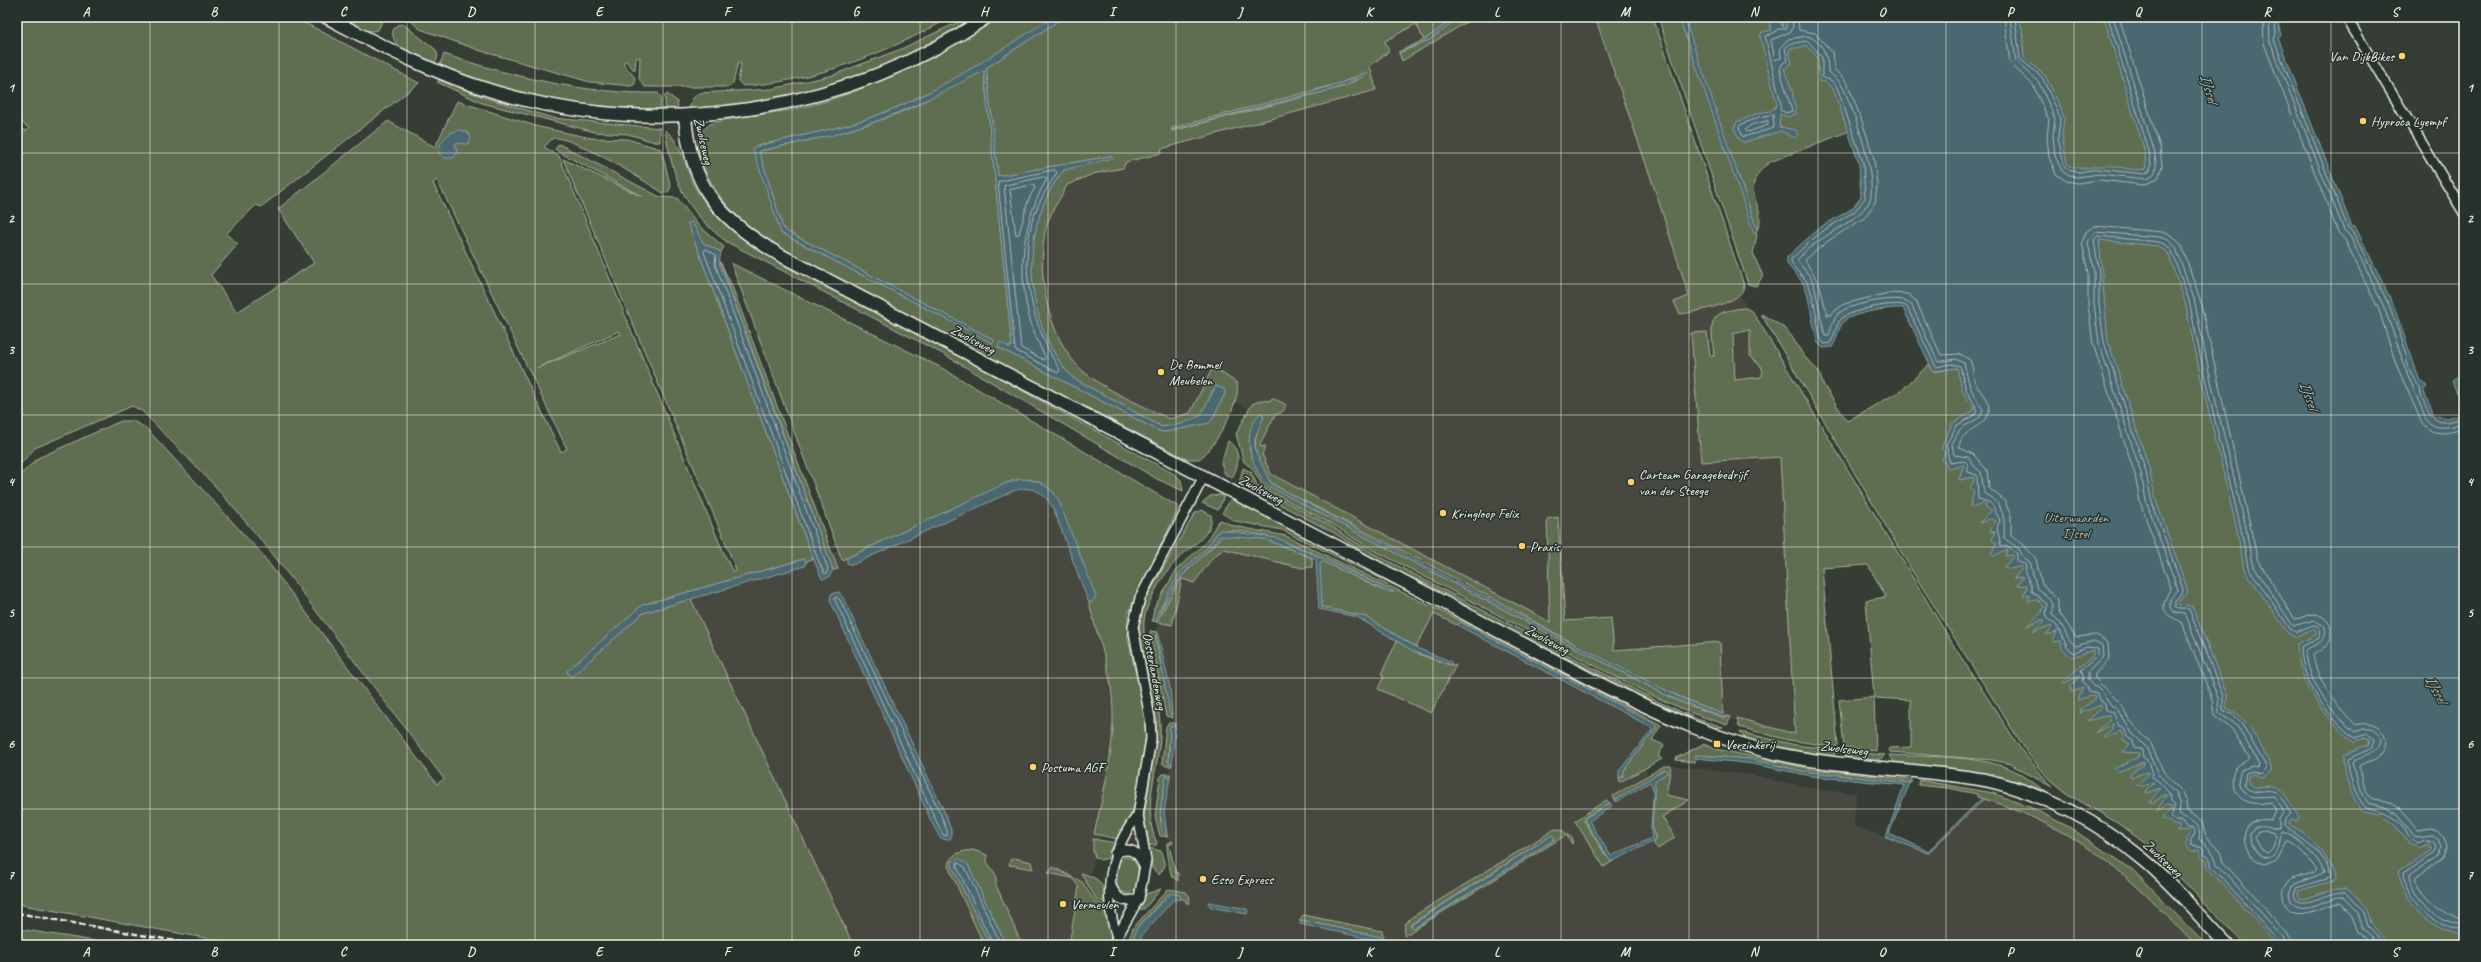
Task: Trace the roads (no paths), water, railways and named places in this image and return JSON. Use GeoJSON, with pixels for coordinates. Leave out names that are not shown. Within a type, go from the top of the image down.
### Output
{"type":"FeatureCollection","features":[{"type":"Feature","properties":{"kind":"main road","name":"Zwolseweg"},"geometry":{"type":"LineString","coordinates":[[326,17],[434,70],[517,98],[586,111],[630,115],[685,116],[688,148],[698,177],[715,204],[759,243],[1584,675],[1686,725],[1728,739],[1797,757],[1954,775],[1992,782],[2058,806],[2110,834],[2145,861],[2227,945]]}},
{"type":"Feature","properties":{"kind":"main road"},"geometry":{"type":"LineString","coordinates":[[685,116],[774,105],[842,88],[876,76],[926,52],[987,17]]}},
{"type":"Feature","properties":{"kind":"street"},"geometry":{"type":"LineString","coordinates":[[2346,17],[2464,213]]}},
{"type":"Feature","properties":{"kind":"street","name":"Oosterlandenweg"},"geometry":{"type":"LineString","coordinates":[[1116,941],[1109,904],[1109,882],[1115,854],[1138,814],[1151,730],[1148,701],[1134,640],[1133,619],[1140,598],[1204,476]]}},
{"type":"Feature","properties":{"kind":"street","name":"Oosterlandenweg"},"geometry":{"type":"LineString","coordinates":[[1116,941],[1139,898],[1145,870],[1146,846],[1138,814]]}},
{"type":"Feature","properties":{"kind":"street"},"geometry":{"type":"LineString","coordinates":[[1115,854],[1128,850],[1136,852],[1141,857],[1145,870]]}},
{"type":"Feature","properties":{"kind":"street"},"geometry":{"type":"LineString","coordinates":[[1109,882],[1114,894],[1121,900],[1128,902],[1139,898]]}},
{"type":"Feature","properties":{"kind":"water"},"geometry":{"type":"Polygon","coordinates":[[[1053,17],[1064,17],[986,68],[998,176],[1111,156],[1113,158],[1064,170],[1049,193],[1039,219],[1033,247],[1032,276],[1036,304],[1044,332],[1056,357],[1073,378],[1162,427],[1181,424],[1200,416],[1216,386],[1224,389],[1225,393],[1212,420],[1209,423],[1166,432],[1159,431],[998,347],[1000,342],[1010,348],[1012,346],[984,71],[918,104],[880,120],[833,135],[759,151],[783,228],[994,340],[993,343],[781,233],[753,149],[754,147],[848,125],[878,115],[924,95],[989,58],[1053,17]]]}},
{"type":"Feature","properties":{"kind":"water"},"geometry":{"type":"Polygon","coordinates":[[[1456,17],[1460,17],[1429,40],[1398,52],[1426,39],[1456,17]]]}},
{"type":"Feature","properties":{"kind":"water"},"geometry":{"type":"Polygon","coordinates":[[[1679,17],[1684,17],[1757,230],[1756,234],[1754,233],[1679,17]]]}},
{"type":"Feature","properties":{"kind":"water","name":"IJssel"},"geometry":{"type":"Polygon","coordinates":[[[1771,17],[1777,17],[1783,27],[1782,17],[2018,17],[2022,28],[2024,58],[2045,75],[2064,118],[2062,136],[2067,164],[2077,168],[2106,166],[2142,170],[2146,169],[2145,152],[2104,17],[2277,17],[2281,36],[2278,38],[2352,227],[2355,226],[2393,304],[2420,381],[2428,386],[2424,392],[2434,415],[2447,418],[2464,412],[2464,936],[2440,929],[2423,916],[2407,895],[2400,879],[2398,871],[2431,850],[2430,843],[2419,848],[2409,844],[2392,822],[2381,815],[2364,812],[2355,800],[2349,786],[2345,770],[2344,755],[2369,745],[2370,740],[2364,738],[2354,743],[2323,711],[2308,686],[2302,673],[2297,644],[2316,635],[2316,631],[2313,629],[2295,637],[2289,634],[2244,569],[2237,530],[2202,383],[2185,302],[2168,253],[2158,246],[2099,240],[2108,341],[2150,471],[2155,498],[2187,588],[2187,594],[2178,602],[2179,605],[2192,606],[2227,695],[2226,708],[2234,712],[2248,725],[2271,767],[2271,771],[2263,778],[2253,774],[2248,776],[2248,783],[2251,786],[2258,788],[2273,786],[2280,789],[2299,817],[2297,821],[2290,820],[2288,823],[2313,841],[2329,864],[2334,878],[2332,881],[2298,891],[2299,898],[2305,899],[2336,888],[2346,888],[2359,900],[2366,910],[2370,924],[2390,945],[2278,945],[2208,868],[2207,860],[2201,857],[2199,849],[2191,851],[2187,846],[2187,839],[2191,833],[2190,830],[2178,831],[2180,825],[2173,825],[2169,821],[2163,819],[2163,816],[2171,810],[2172,806],[2167,805],[2156,811],[2167,796],[2162,796],[2152,803],[2150,801],[2161,788],[2146,793],[2146,790],[2154,782],[2142,786],[2137,785],[2148,775],[2148,772],[2131,777],[2130,773],[2144,765],[2144,762],[2117,772],[2114,769],[2138,757],[2139,753],[2123,752],[2130,744],[2124,741],[2121,731],[2102,738],[2112,729],[2113,723],[2095,733],[2110,719],[2110,715],[2087,721],[2102,708],[2101,705],[2080,713],[2081,709],[2094,700],[2095,697],[2091,696],[2078,700],[2083,687],[2071,692],[2071,686],[2080,676],[2064,683],[2063,681],[2093,656],[2094,650],[2071,657],[2062,648],[2061,641],[2053,642],[2057,632],[2046,635],[2052,627],[2051,625],[2033,632],[2044,622],[2044,619],[2027,626],[2042,612],[2044,606],[2038,600],[2028,601],[2030,596],[2023,595],[2027,588],[2026,585],[2017,586],[2023,577],[2014,578],[2022,569],[2022,566],[2011,569],[2004,567],[2013,557],[2013,555],[2005,556],[2008,550],[1993,556],[1991,554],[1997,544],[1992,540],[1995,532],[1990,531],[1996,521],[1990,519],[1979,523],[1992,510],[1986,508],[1985,503],[1974,507],[1970,506],[1974,492],[1970,487],[1973,484],[1974,477],[1959,480],[1964,465],[1949,469],[1945,462],[1942,461],[1945,452],[1942,449],[1942,446],[1953,423],[1975,410],[1963,392],[1957,368],[1933,371],[1903,308],[1855,315],[1844,321],[1832,347],[1823,348],[1817,342],[1807,292],[1803,283],[1787,264],[1787,257],[1819,228],[1853,208],[1861,197],[1859,163],[1833,88],[1825,82],[1819,81],[1818,58],[1806,45],[1798,48],[1790,48],[1789,51],[1792,63],[1784,69],[1792,90],[1796,114],[1788,117],[1780,114],[1779,127],[1796,130],[1798,135],[1795,138],[1781,131],[1744,142],[1740,140],[1734,128],[1737,122],[1758,113],[1771,111],[1777,105],[1760,36],[1762,32],[1772,30],[1769,22],[1771,17]]]}},
{"type":"Feature","properties":{"kind":"water"},"geometry":{"type":"Polygon","coordinates":[[[1366,72],[1368,74],[1334,89],[1171,130],[1307,94],[1352,79],[1366,72]]]}},
{"type":"Feature","properties":{"kind":"water"},"geometry":{"type":"Polygon","coordinates":[[[461,130],[468,133],[471,138],[468,144],[455,143],[457,153],[453,158],[445,158],[439,153],[440,144],[445,137],[452,132],[461,130]]]}},
{"type":"Feature","properties":{"kind":"water"},"geometry":{"type":"Polygon","coordinates":[[[692,222],[703,243],[721,252],[719,263],[833,570],[829,577],[822,579],[813,558],[688,223],[692,222]]]}},
{"type":"Feature","properties":{"kind":"water"},"geometry":{"type":"Polygon","coordinates":[[[2464,374],[2464,410],[2452,381],[2464,374]]]}},
{"type":"Feature","properties":{"kind":"water"},"geometry":{"type":"Polygon","coordinates":[[[1261,413],[1264,416],[1255,438],[1255,450],[1271,484],[1580,647],[1681,698],[1723,714],[1726,718],[1668,696],[1267,485],[1253,460],[1249,439],[1254,420],[1261,413]]]}},
{"type":"Feature","properties":{"kind":"water"},"geometry":{"type":"Polygon","coordinates":[[[1020,479],[1032,480],[1042,484],[1051,490],[1058,499],[1096,596],[1092,602],[1089,603],[1053,508],[1045,497],[1031,489],[1020,489],[1013,491],[852,565],[847,563],[847,558],[1004,484],[1020,479]]]}},
{"type":"Feature","properties":{"kind":"water"},"geometry":{"type":"Polygon","coordinates":[[[1220,530],[1277,538],[1394,592],[1388,592],[1322,561],[1320,563],[1322,607],[1366,617],[1419,649],[1450,661],[1452,665],[1415,652],[1357,617],[1319,609],[1316,559],[1265,539],[1219,536],[1182,576],[1167,601],[1158,621],[1156,621],[1169,591],[1181,572],[1208,547],[1220,530]]]}},
{"type":"Feature","properties":{"kind":"water"},"geometry":{"type":"Polygon","coordinates":[[[804,559],[806,562],[805,566],[643,613],[571,677],[567,671],[642,605],[804,559]]]}},
{"type":"Feature","properties":{"kind":"water"},"geometry":{"type":"Polygon","coordinates":[[[839,592],[945,813],[951,830],[951,838],[948,840],[940,838],[934,827],[830,600],[831,594],[839,592]]]}},
{"type":"Feature","properties":{"kind":"water"},"geometry":{"type":"Polygon","coordinates":[[[1460,622],[1655,724],[1656,728],[1624,770],[1623,776],[1619,778],[1619,771],[1652,730],[1651,727],[1457,625],[1460,622]]]}},
{"type":"Feature","properties":{"kind":"water"},"geometry":{"type":"Polygon","coordinates":[[[1156,634],[1158,635],[1170,688],[1172,715],[1170,714],[1156,634]]]}},
{"type":"Feature","properties":{"kind":"water"},"geometry":{"type":"Polygon","coordinates":[[[1170,726],[1175,726],[1172,763],[1169,764],[1170,726]]]}},
{"type":"Feature","properties":{"kind":"water"},"geometry":{"type":"Polygon","coordinates":[[[1695,755],[1749,759],[1802,771],[1910,783],[1889,833],[1928,851],[1981,799],[1985,798],[1928,853],[1886,837],[1904,785],[1811,776],[1753,764],[1697,758],[1694,757],[1695,755]]]}},
{"type":"Feature","properties":{"kind":"water"},"geometry":{"type":"Polygon","coordinates":[[[1665,769],[1668,772],[1655,781],[1652,829],[1656,840],[1613,861],[1610,861],[1584,819],[1610,803],[1612,806],[1589,821],[1611,856],[1652,838],[1651,824],[1653,793],[1650,782],[1616,802],[1615,800],[1665,769]]]}},
{"type":"Feature","properties":{"kind":"water"},"geometry":{"type":"Polygon","coordinates":[[[1166,776],[1170,777],[1164,812],[1167,836],[1160,815],[1166,776]]]}},
{"type":"Feature","properties":{"kind":"water"},"geometry":{"type":"Polygon","coordinates":[[[1552,835],[1555,839],[1414,928],[1410,926],[1552,835]]]}},
{"type":"Feature","properties":{"kind":"water"},"geometry":{"type":"Polygon","coordinates":[[[959,858],[968,865],[1006,945],[990,945],[953,868],[952,862],[959,858]]]}},
{"type":"Feature","properties":{"kind":"water"},"geometry":{"type":"Polygon","coordinates":[[[1171,893],[1180,895],[1181,899],[1173,900],[1142,935],[1139,945],[1131,945],[1137,928],[1171,893]]]}},
{"type":"Feature","properties":{"kind":"water"},"geometry":{"type":"Polygon","coordinates":[[[1209,902],[1247,909],[1248,911],[1247,914],[1211,907],[1208,904],[1209,902]]]}},
{"type":"Feature","properties":{"kind":"water"},"geometry":{"type":"Polygon","coordinates":[[[1300,920],[1381,937],[1380,941],[1300,924],[1300,920]]]}},
{"type":"Feature","properties":{"kind":"railway"},"geometry":{"type":"LineString","coordinates":[[17,913],[198,945]]}},
{"type":"Feature","properties":{"kind":"place","name":"Van DijkBikes"},"geometry":{"type":"Point","coordinates":[2402,56]}},
{"type":"Feature","properties":{"kind":"place","name":"Hyproca Lyempf"},"geometry":{"type":"Point","coordinates":[2363,121]}},
{"type":"Feature","properties":{"kind":"place","name":"De Bommel Meubelen"},"geometry":{"type":"Point","coordinates":[1161,372]}},
{"type":"Feature","properties":{"kind":"place","name":"Carteam Garagebedrijf van der Steege"},"geometry":{"type":"Point","coordinates":[1631,482]}},
{"type":"Feature","properties":{"kind":"place","name":"Kringloop Felix"},"geometry":{"type":"Point","coordinates":[1443,513]}},
{"type":"Feature","properties":{"kind":"place","name":"Praxis"},"geometry":{"type":"Point","coordinates":[1522,546]}},
{"type":"Feature","properties":{"kind":"place","name":"Verzinkerij"},"geometry":{"type":"Point","coordinates":[1717,744]}},
{"type":"Feature","properties":{"kind":"place","name":"Postuma AGF"},"geometry":{"type":"Point","coordinates":[1033,767]}},
{"type":"Feature","properties":{"kind":"place","name":"Esso Express"},"geometry":{"type":"Point","coordinates":[1203,879]}},
{"type":"Feature","properties":{"kind":"place","name":"Vermeulen"},"geometry":{"type":"Point","coordinates":[1063,904]}},
{"type":"Feature","properties":{"kind":"park label","name":"Uiterwaarden IJssel"},"geometry":{"type":"Point","coordinates":[2076,526]}}]}
